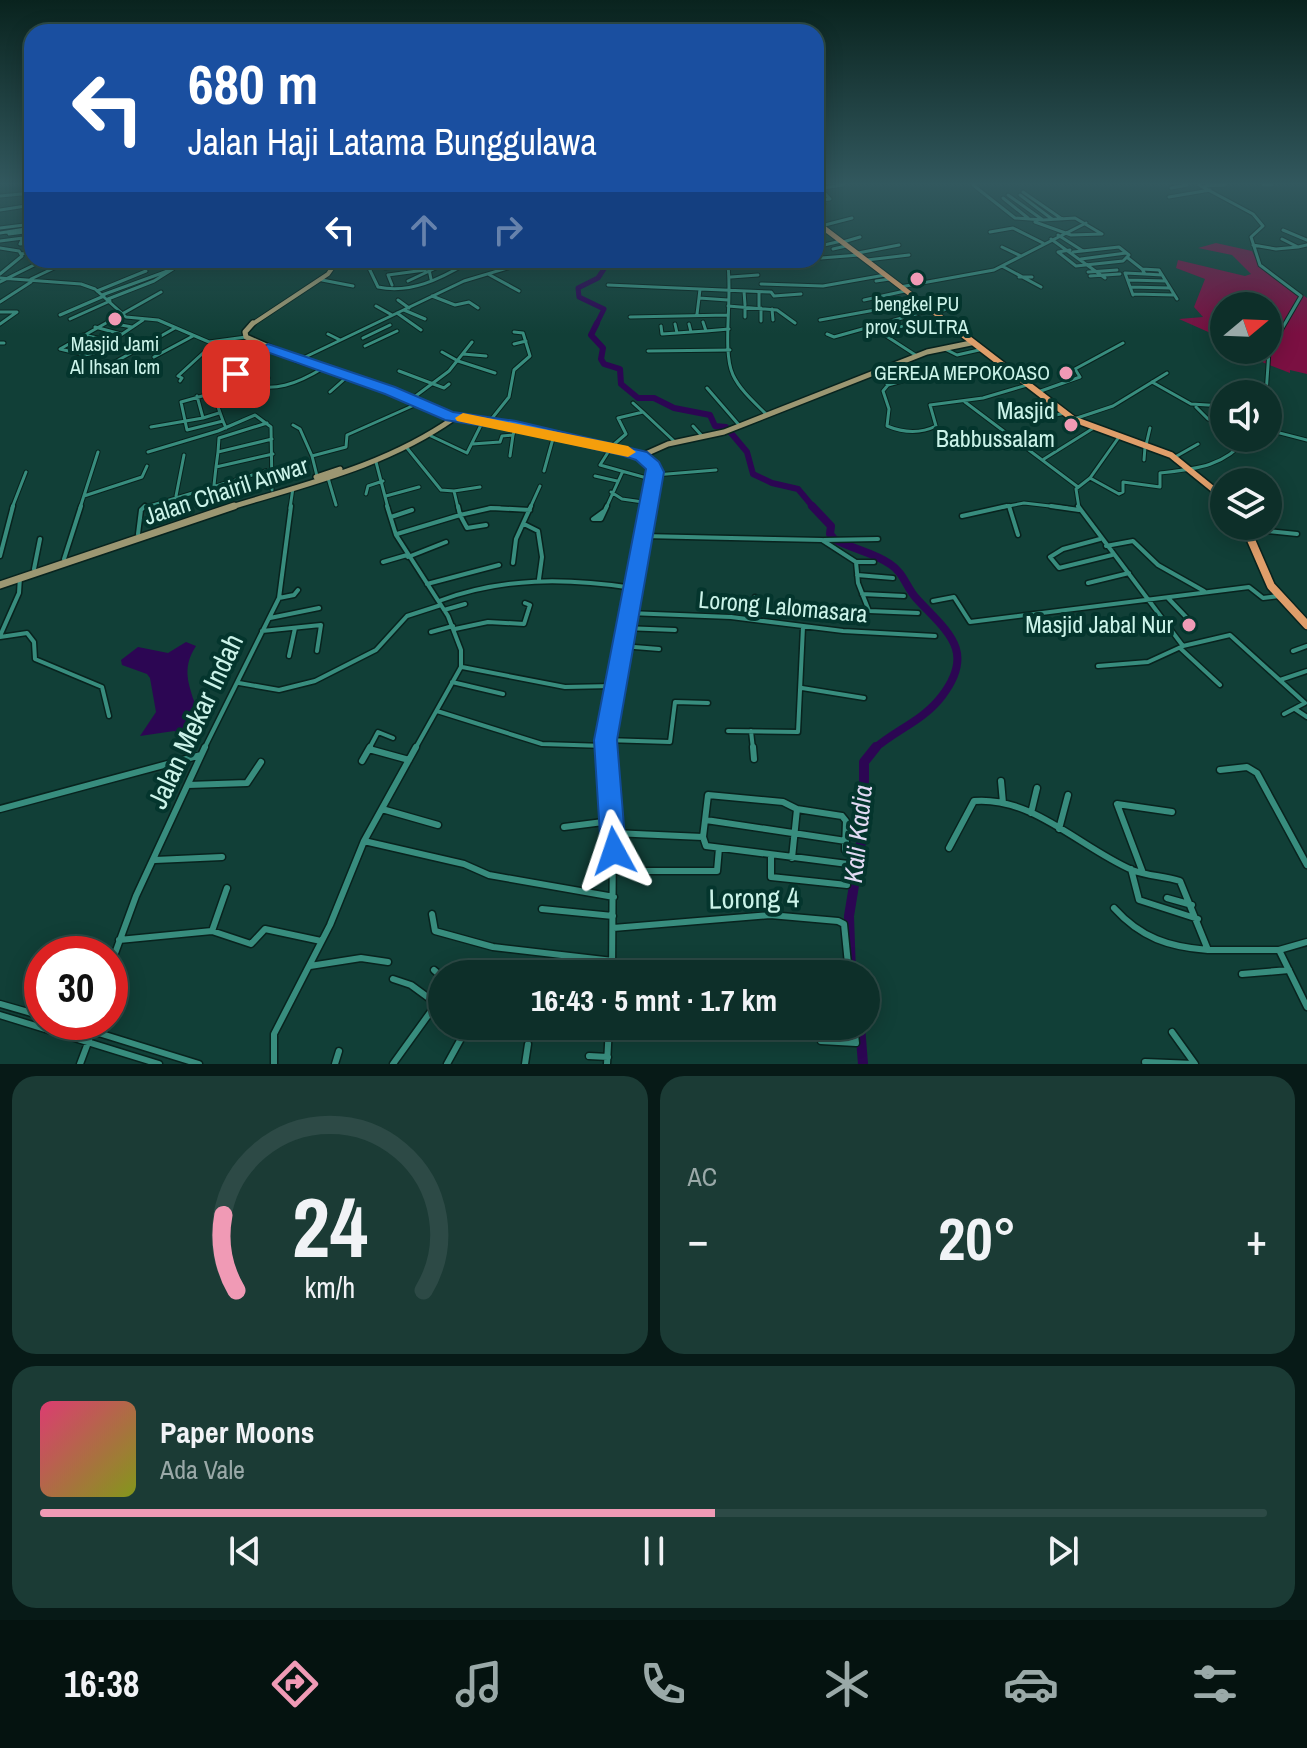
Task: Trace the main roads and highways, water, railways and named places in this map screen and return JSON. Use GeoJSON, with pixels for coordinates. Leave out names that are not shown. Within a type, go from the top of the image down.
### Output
{"type":"FeatureCollection","features":[{"type":"Feature","properties":{"kind":"highway"},"geometry":{"type":"LineString","coordinates":[[834,235],[979,350],[1073,419],[1092,429],[1175,457],[1210,486]]}},
{"type":"Feature","properties":{"kind":"highway"},"geometry":{"type":"LineString","coordinates":[[1250,540],[1266,577],[1279,596],[1307,625]]}},
{"type":"Feature","properties":{"kind":"main road"},"geometry":{"type":"LineString","coordinates":[[333,268],[250,326],[246,337],[455,416],[516,426],[641,456],[675,442],[727,430],[917,356],[971,343]]}},
{"type":"Feature","properties":{"kind":"main road"},"geometry":{"type":"LineString","coordinates":[[270,347],[251,337],[249,332],[281,304],[336,268]]}},
{"type":"Feature","properties":{"kind":"main road"},"geometry":{"type":"LineString","coordinates":[[301,359],[420,402]]}},
{"type":"Feature","properties":{"kind":"main road","name":"Jalan Chairil Anwar"},"geometry":{"type":"LineString","coordinates":[[20,576],[138,534],[376,462],[431,436],[455,416]]}},
{"type":"Feature","properties":{"kind":"main road","name":"Jalan Chairil Anwar"},"geometry":{"type":"LineString","coordinates":[[0,583],[389,453],[428,434],[455,416]]}},
{"type":"Feature","properties":{"kind":"waterway","name":"Kali Kadia"},"geometry":{"type":"LineString","coordinates":[[605,268],[598,278],[578,288],[579,297],[604,309],[591,335],[603,348],[601,359],[604,364],[620,369],[621,384],[638,398],[654,398],[674,408],[710,415],[715,426],[726,427],[747,452],[753,474],[772,483],[798,489],[814,508]]}},
{"type":"Feature","properties":{"kind":"waterway","name":"Kali Kadia"},"geometry":{"type":"LineString","coordinates":[[812,506],[831,526],[830,534],[834,539],[877,556],[895,568],[916,598],[947,631],[957,653],[952,680],[935,705],[875,748]]}},
{"type":"Feature","properties":{"kind":"waterway","name":"Kali Kadia"},"geometry":{"type":"LineString","coordinates":[[851,960],[849,916],[864,824],[864,762],[875,748]]}},
{"type":"Feature","properties":{"kind":"waterway","name":"Kali Kadia"},"geometry":{"type":"LineString","coordinates":[[861,1040],[863,1064]]}},
{"type":"Feature","properties":{"kind":"place","name":"bengkel PU prov. SULTRA"},"geometry":{"type":"Point","coordinates":[917,279]}},
{"type":"Feature","properties":{"kind":"place","name":"Masjid Jami Al Ihsan Icm"},"geometry":{"type":"Point","coordinates":[115,319]}},
{"type":"Feature","properties":{"kind":"place","name":"GEREJA MEPOKOASO"},"geometry":{"type":"Point","coordinates":[1066,373]}},
{"type":"Feature","properties":{"kind":"place","name":"Masjid Babbussalam"},"geometry":{"type":"Point","coordinates":[1071,425]}},
{"type":"Feature","properties":{"kind":"place","name":"Masjid Jabal Nur"},"geometry":{"type":"Point","coordinates":[1189,625]}}]}
